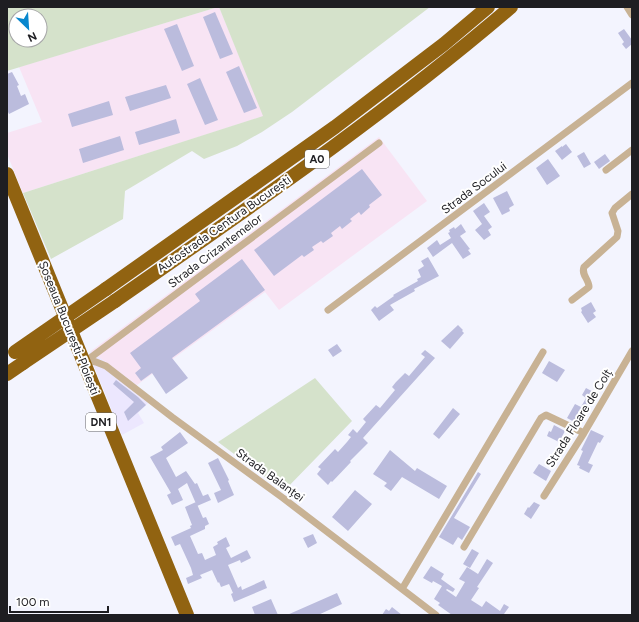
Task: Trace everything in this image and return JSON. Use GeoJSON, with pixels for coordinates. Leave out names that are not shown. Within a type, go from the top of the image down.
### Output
{"type":"FeatureCollection","features":[{"type":"Feature","properties":{"kind":"highway","name":"Autostrada Centura București"},"geometry":{"type":"LineString","coordinates":[[7,374],[15,357],[106,289],[335,127],[444,44],[488,7]]}},
{"type":"Feature","properties":{"kind":"highway","name":"Autostrada Centura București"},"geometry":{"type":"LineString","coordinates":[[15,357],[115,300],[344,140],[453,56],[511,7]]}},
{"type":"Feature","properties":{"kind":"highway","name":"Șoseaua București-Ploiești"},"geometry":{"type":"LineString","coordinates":[[7,174],[86,361],[187,615]]}},
{"type":"Feature","properties":{"kind":"highway","name":"Șoseaua București-Ploiești"},"geometry":{"type":"LineString","coordinates":[[7,191],[180,615]]}},
{"type":"Feature","properties":{"kind":"street"},"geometry":{"type":"LineString","coordinates":[[627,7],[632,15]]}},
{"type":"Feature","properties":{"kind":"street","name":"Strada Socului"},"geometry":{"type":"LineString","coordinates":[[328,310],[632,83]]}},
{"type":"Feature","properties":{"kind":"street","name":"Strada Crizantemelor"},"geometry":{"type":"LineString","coordinates":[[86,361],[379,143]]}},
{"type":"Feature","properties":{"kind":"street"},"geometry":{"type":"LineString","coordinates":[[606,170],[632,150]]}},
{"type":"Feature","properties":{"kind":"street"},"geometry":{"type":"LineString","coordinates":[[572,300],[589,287],[583,272],[584,267],[617,237],[618,232],[612,213],[614,208],[632,194]]}},
{"type":"Feature","properties":{"kind":"street","name":"Strada Floare de Colț"},"geometry":{"type":"LineString","coordinates":[[544,496],[584,433],[632,351]]}},
{"type":"Feature","properties":{"kind":"street"},"geometry":{"type":"LineString","coordinates":[[402,589],[543,352]]}},
{"type":"Feature","properties":{"kind":"street","name":"Strada Balanței"},"geometry":{"type":"LineString","coordinates":[[86,361],[96,362],[106,366],[172,417],[283,498],[436,615]]}},
{"type":"Feature","properties":{"kind":"street"},"geometry":{"type":"LineString","coordinates":[[464,547],[540,418],[546,415],[584,433]]}},
{"type":"Feature","properties":{"kind":"shaded area"},"geometry":{"type":"Polygon","coordinates":[[[219,7],[264,116],[23,193],[7,154],[7,133],[42,122],[19,67],[219,7]]]}},
{"type":"Feature","properties":{"kind":"shaded area"},"geometry":{"type":"Polygon","coordinates":[[[379,137],[427,201],[279,310],[265,292],[137,385],[91,351],[379,137]]]}},
{"type":"Feature","properties":{"kind":"shaded area"},"geometry":{"type":"Polygon","coordinates":[[[91,351],[137,385],[131,390],[148,403],[138,413],[144,423],[122,435],[89,354],[91,351]]]}},
{"type":"Feature","properties":{"kind":"green space"},"geometry":{"type":"Polygon","coordinates":[[[7,7],[218,7],[7,71],[7,7]]]}},
{"type":"Feature","properties":{"kind":"green space"},"geometry":{"type":"Polygon","coordinates":[[[219,7],[430,7],[292,112],[262,132],[237,146],[204,159],[192,151],[125,191],[123,219],[51,259],[23,193],[263,116],[219,7]]]}},
{"type":"Feature","properties":{"kind":"green space"},"geometry":{"type":"Polygon","coordinates":[[[315,378],[352,421],[284,491],[218,442],[315,378]]]}},
{"type":"Feature","properties":{"kind":"building"},"geometry":{"type":"Polygon","coordinates":[[[215,12],[233,54],[220,59],[203,17],[215,12]]]}},
{"type":"Feature","properties":{"kind":"building"},"geometry":{"type":"Polygon","coordinates":[[[177,24],[194,66],[182,71],[164,29],[177,24]]]}},
{"type":"Feature","properties":{"kind":"building"},"geometry":{"type":"Polygon","coordinates":[[[624,29],[632,40],[632,44],[626,49],[622,44],[624,42],[618,33],[624,29]]]}},
{"type":"Feature","properties":{"kind":"building"},"geometry":{"type":"Polygon","coordinates":[[[239,66],[257,108],[244,113],[226,72],[239,66]]]}},
{"type":"Feature","properties":{"kind":"building"},"geometry":{"type":"Polygon","coordinates":[[[12,72],[19,85],[17,86],[21,96],[25,94],[29,104],[9,114],[7,110],[7,74],[12,72]]]}},
{"type":"Feature","properties":{"kind":"building"},"geometry":{"type":"Polygon","coordinates":[[[200,78],[218,120],[205,125],[187,84],[200,78]]]}},
{"type":"Feature","properties":{"kind":"building"},"geometry":{"type":"Polygon","coordinates":[[[166,85],[171,98],[130,111],[125,97],[166,85]]]}},
{"type":"Feature","properties":{"kind":"building"},"geometry":{"type":"Polygon","coordinates":[[[109,101],[113,115],[72,127],[68,114],[109,101]]]}},
{"type":"Feature","properties":{"kind":"building"},"geometry":{"type":"Polygon","coordinates":[[[176,119],[180,133],[139,145],[135,132],[176,119]]]}},
{"type":"Feature","properties":{"kind":"building"},"geometry":{"type":"Polygon","coordinates":[[[120,136],[124,150],[83,163],[79,149],[120,136]]]}},
{"type":"Feature","properties":{"kind":"building"},"geometry":{"type":"Polygon","coordinates":[[[566,144],[572,152],[562,160],[555,151],[566,144]]]}},
{"type":"Feature","properties":{"kind":"building"},"geometry":{"type":"Polygon","coordinates":[[[584,152],[591,164],[584,168],[577,156],[584,152]]]}},
{"type":"Feature","properties":{"kind":"building"},"geometry":{"type":"Polygon","coordinates":[[[605,154],[610,161],[599,169],[594,162],[605,154]]]}},
{"type":"Feature","properties":{"kind":"building"},"geometry":{"type":"Polygon","coordinates":[[[548,159],[560,176],[547,185],[536,168],[548,159]]]}},
{"type":"Feature","properties":{"kind":"building"},"geometry":{"type":"Polygon","coordinates":[[[362,169],[382,195],[369,205],[370,207],[361,215],[359,212],[350,219],[352,221],[342,229],[340,226],[331,233],[333,236],[323,243],[321,241],[312,247],[314,250],[304,257],[302,255],[274,276],[254,250],[362,169]]]}},
{"type":"Feature","properties":{"kind":"building"},"geometry":{"type":"Polygon","coordinates":[[[507,191],[514,205],[509,208],[510,211],[502,215],[493,198],[507,191]]]}},
{"type":"Feature","properties":{"kind":"building"},"geometry":{"type":"Polygon","coordinates":[[[484,203],[490,212],[484,216],[492,227],[488,230],[491,235],[484,240],[475,230],[482,224],[473,211],[484,203]]]}},
{"type":"Feature","properties":{"kind":"building"},"geometry":{"type":"Polygon","coordinates":[[[461,224],[466,232],[460,236],[470,249],[468,250],[471,254],[463,259],[452,243],[433,257],[427,248],[437,240],[440,245],[451,238],[448,233],[450,232],[449,230],[454,227],[455,229],[461,224]]]}},
{"type":"Feature","properties":{"kind":"building"},"geometry":{"type":"Polygon","coordinates":[[[428,257],[439,276],[414,289],[415,291],[390,305],[394,310],[379,321],[371,310],[375,306],[377,308],[394,296],[393,295],[418,281],[417,279],[421,277],[418,270],[424,266],[421,261],[428,257]]]}},
{"type":"Feature","properties":{"kind":"building"},"geometry":{"type":"Polygon","coordinates":[[[242,259],[265,290],[172,358],[188,378],[166,394],[152,373],[141,381],[135,373],[141,368],[130,353],[200,301],[195,294],[242,259]]]}},
{"type":"Feature","properties":{"kind":"building"},"geometry":{"type":"Polygon","coordinates":[[[591,302],[596,311],[593,313],[596,317],[588,323],[581,312],[581,308],[591,302]]]}},
{"type":"Feature","properties":{"kind":"building"},"geometry":{"type":"Polygon","coordinates":[[[458,325],[464,333],[450,349],[441,341],[458,325]]]}},
{"type":"Feature","properties":{"kind":"building"},"geometry":{"type":"Polygon","coordinates":[[[337,344],[342,351],[333,357],[328,350],[337,344]]]}},
{"type":"Feature","properties":{"kind":"building"},"geometry":{"type":"Polygon","coordinates":[[[425,350],[435,358],[363,438],[368,443],[328,485],[317,474],[321,469],[318,467],[335,449],[338,452],[351,437],[348,435],[353,429],[357,433],[366,422],[363,419],[376,405],[380,408],[395,390],[392,387],[396,382],[405,373],[409,376],[425,357],[421,354],[425,350]]]}},
{"type":"Feature","properties":{"kind":"building"},"geometry":{"type":"Polygon","coordinates":[[[549,361],[565,370],[557,382],[542,373],[549,361]]]}},
{"type":"Feature","properties":{"kind":"building"},"geometry":{"type":"Polygon","coordinates":[[[116,380],[146,405],[128,421],[124,412],[134,402],[113,384],[116,380]]]}},
{"type":"Feature","properties":{"kind":"building"},"geometry":{"type":"Polygon","coordinates":[[[586,388],[599,395],[586,411],[588,412],[582,423],[580,422],[578,424],[567,418],[575,404],[581,407],[586,398],[582,395],[586,388]]]}},
{"type":"Feature","properties":{"kind":"building"},"geometry":{"type":"Polygon","coordinates":[[[453,408],[460,414],[439,439],[433,434],[453,408]]]}},
{"type":"Feature","properties":{"kind":"building"},"geometry":{"type":"Polygon","coordinates":[[[554,425],[565,431],[559,442],[547,436],[549,431],[551,432],[554,425]]]}},
{"type":"Feature","properties":{"kind":"building"},"geometry":{"type":"Polygon","coordinates":[[[591,430],[604,436],[600,443],[598,442],[588,463],[593,465],[589,473],[579,468],[580,466],[577,465],[583,451],[581,450],[591,430]]]}},
{"type":"Feature","properties":{"kind":"building"},"geometry":{"type":"Polygon","coordinates":[[[180,432],[188,443],[166,458],[176,477],[186,471],[195,484],[197,483],[203,496],[208,494],[211,500],[197,506],[187,483],[178,489],[183,500],[172,505],[167,495],[171,493],[150,457],[163,450],[161,447],[180,432]]]}},
{"type":"Feature","properties":{"kind":"building"},"geometry":{"type":"Polygon","coordinates":[[[390,450],[415,471],[417,468],[447,486],[439,499],[402,477],[391,491],[384,486],[387,483],[373,474],[390,450]]]}},
{"type":"Feature","properties":{"kind":"building"},"geometry":{"type":"Polygon","coordinates":[[[218,458],[229,480],[228,481],[234,495],[218,503],[214,493],[221,490],[208,463],[218,458]]]}},
{"type":"Feature","properties":{"kind":"building"},"geometry":{"type":"Polygon","coordinates":[[[539,464],[551,471],[546,481],[533,473],[539,464]]]}},
{"type":"Feature","properties":{"kind":"building"},"geometry":{"type":"Polygon","coordinates":[[[478,472],[481,474],[454,518],[470,527],[462,540],[458,537],[453,545],[439,537],[478,472]]]}},
{"type":"Feature","properties":{"kind":"building"},"geometry":{"type":"Polygon","coordinates":[[[355,490],[372,504],[348,531],[332,517],[355,490]]]}},
{"type":"Feature","properties":{"kind":"building"},"geometry":{"type":"Polygon","coordinates":[[[196,502],[203,518],[206,517],[209,524],[205,526],[205,529],[190,536],[198,554],[202,553],[205,560],[216,555],[213,547],[218,544],[217,542],[226,537],[230,546],[226,548],[231,558],[247,550],[251,558],[241,563],[240,560],[228,565],[238,588],[241,586],[242,590],[264,580],[267,588],[234,602],[231,594],[233,593],[229,584],[221,587],[212,570],[200,575],[202,578],[188,584],[186,578],[193,575],[191,568],[180,544],[175,546],[171,537],[191,528],[190,526],[192,525],[185,507],[196,502]]]}},
{"type":"Feature","properties":{"kind":"building"},"geometry":{"type":"Polygon","coordinates":[[[534,502],[540,505],[531,519],[524,514],[528,507],[529,508],[534,502]]]}},
{"type":"Feature","properties":{"kind":"building"},"geometry":{"type":"Polygon","coordinates":[[[313,534],[317,543],[308,548],[303,538],[313,534]]]}},
{"type":"Feature","properties":{"kind":"building"},"geometry":{"type":"Polygon","coordinates":[[[472,549],[479,553],[470,568],[463,564],[472,549]]]}},
{"type":"Feature","properties":{"kind":"building"},"geometry":{"type":"Polygon","coordinates":[[[487,559],[493,563],[477,587],[479,588],[471,600],[482,607],[486,601],[500,611],[504,604],[509,607],[504,614],[506,615],[452,615],[438,605],[440,603],[434,599],[442,586],[423,578],[431,566],[444,574],[441,579],[455,589],[453,592],[447,589],[446,590],[456,597],[465,582],[459,579],[467,567],[478,574],[487,559]]]}},
{"type":"Feature","properties":{"kind":"building"},"geometry":{"type":"Polygon","coordinates":[[[337,593],[342,604],[318,615],[287,615],[337,593]]]}},
{"type":"Feature","properties":{"kind":"building"},"geometry":{"type":"Polygon","coordinates":[[[271,599],[278,615],[255,615],[252,607],[271,599]]]}},
{"type":"Feature","properties":{"kind":"building"},"geometry":{"type":"Polygon","coordinates":[[[392,607],[402,615],[382,615],[386,609],[389,611],[392,607]]]}}]}
